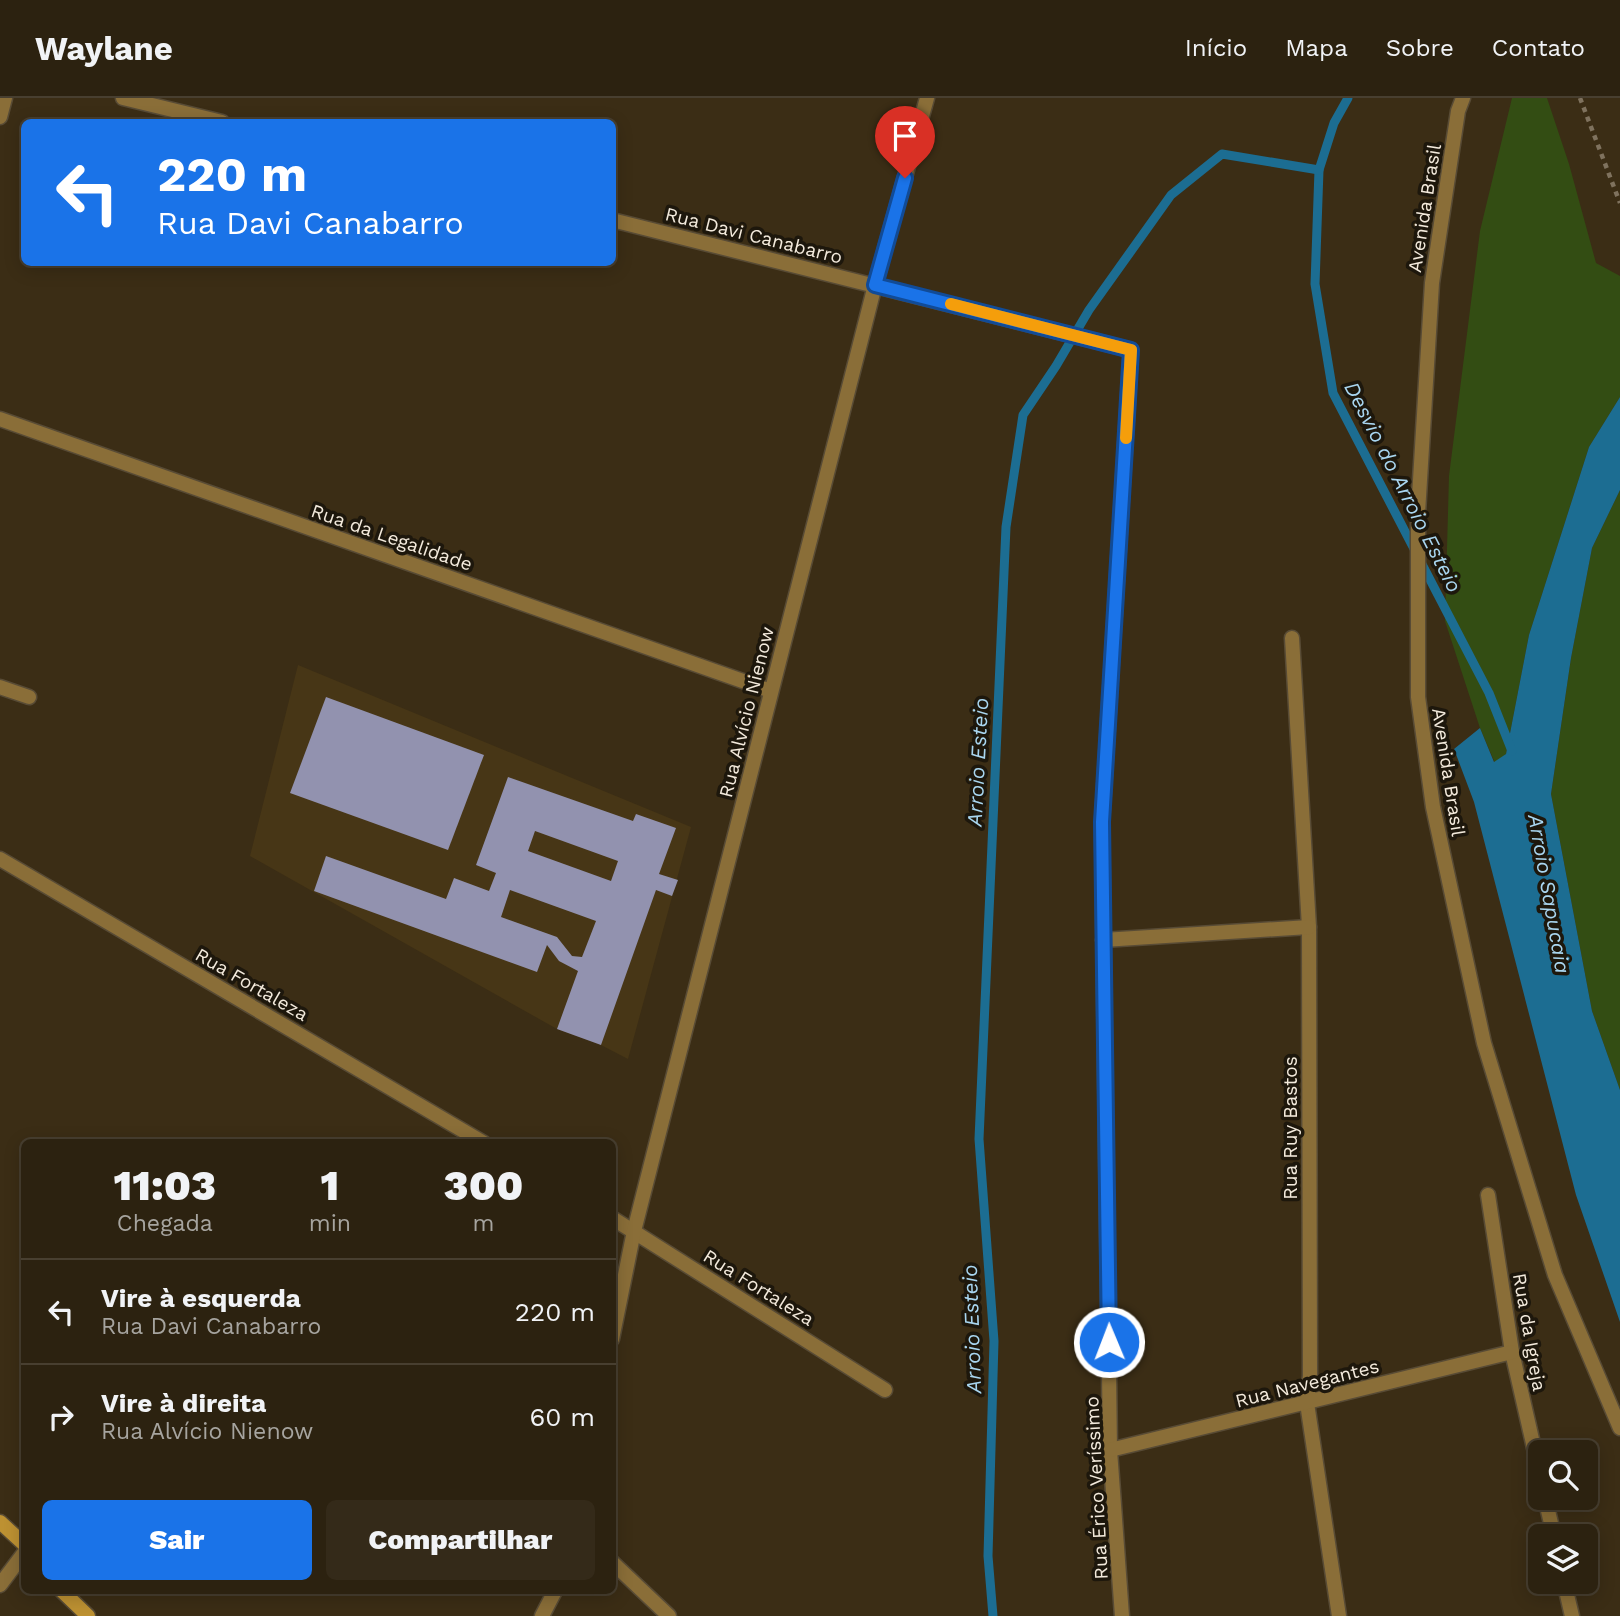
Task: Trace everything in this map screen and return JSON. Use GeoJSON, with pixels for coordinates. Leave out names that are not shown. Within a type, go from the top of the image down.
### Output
{"type":"FeatureCollection","features":[{"type":"Feature","properties":{"kind":"main road"},"geometry":{"type":"LineString","coordinates":[[0,1522],[21,1541]]}},
{"type":"Feature","properties":{"kind":"main road"},"geometry":{"type":"LineString","coordinates":[[65,1594],[88,1616]]}},
{"type":"Feature","properties":{"kind":"street"},"geometry":{"type":"LineString","coordinates":[[0,117],[5,98]]}},
{"type":"Feature","properties":{"kind":"street"},"geometry":{"type":"LineString","coordinates":[[123,98],[210,119]]}},
{"type":"Feature","properties":{"kind":"street","name":"Rua Alvício Nienow"},"geometry":{"type":"LineString","coordinates":[[616,1319],[634,1231],[771,691],[875,285],[927,98]]}},
{"type":"Feature","properties":{"kind":"street","name":"Avenida Brasil"},"geometry":{"type":"LineString","coordinates":[[1463,98],[1458,111],[1432,283],[1418,513],[1418,697],[1433,807],[1484,1043],[1555,1275],[1620,1428]]}},
{"type":"Feature","properties":{"kind":"street","name":"Rua Davi Canabarro"},"geometry":{"type":"LineString","coordinates":[[616,220],[1131,350]]}},
{"type":"Feature","properties":{"kind":"street","name":"Rua Érico Veríssimo"},"geometry":{"type":"LineString","coordinates":[[1122,1616],[1110,1450],[1102,822],[1131,350]]}},
{"type":"Feature","properties":{"kind":"street","name":"Rua da Legalidade"},"geometry":{"type":"LineString","coordinates":[[0,419],[771,691]]}},
{"type":"Feature","properties":{"kind":"street","name":"Rua Ruy Bastos"},"geometry":{"type":"LineString","coordinates":[[1292,638],[1309,927],[1310,1376],[1307,1403],[1339,1616]]}},
{"type":"Feature","properties":{"kind":"street"},"geometry":{"type":"LineString","coordinates":[[0,687],[29,697]]}},
{"type":"Feature","properties":{"kind":"street","name":"Rua Fortaleza"},"geometry":{"type":"LineString","coordinates":[[0,859],[477,1139]]}},
{"type":"Feature","properties":{"kind":"street"},"geometry":{"type":"LineString","coordinates":[[1103,940],[1309,927]]}},
{"type":"Feature","properties":{"kind":"street","name":"Rua da Igreja"},"geometry":{"type":"LineString","coordinates":[[1488,1195],[1512,1352],[1532,1440]]}},
{"type":"Feature","properties":{"kind":"street","name":"Rua Fortaleza"},"geometry":{"type":"LineString","coordinates":[[616,1220],[885,1390]]}},
{"type":"Feature","properties":{"kind":"street","name":"Rua Navegantes"},"geometry":{"type":"LineString","coordinates":[[1110,1450],[1512,1352]]}},
{"type":"Feature","properties":{"kind":"street"},"geometry":{"type":"LineString","coordinates":[[0,1585],[21,1557]]}},
{"type":"Feature","properties":{"kind":"street"},"geometry":{"type":"LineString","coordinates":[[616,1566],[669,1616]]}},
{"type":"Feature","properties":{"kind":"street"},"geometry":{"type":"LineString","coordinates":[[542,1616],[553,1594]]}},
{"type":"Feature","properties":{"kind":"street"},"geometry":{"type":"LineString","coordinates":[[1567,1594],[1572,1616]]}},
{"type":"Feature","properties":{"kind":"path"},"geometry":{"type":"LineString","coordinates":[[1580,98],[1620,203]]}},
{"type":"Feature","properties":{"kind":"shaded area"},"geometry":{"type":"Polygon","coordinates":[[[298,665],[691,827],[628,1059],[601,1045],[557,1029],[250,856],[298,665]]]}},
{"type":"Feature","properties":{"kind":"green space"},"geometry":{"type":"Polygon","coordinates":[[[1512,98],[1547,98],[1569,164],[1596,263],[1620,276],[1620,397],[1589,447],[1529,635],[1506,754],[1495,763],[1480,728],[1445,621],[1449,476],[1480,231],[1512,98]]]}},
{"type":"Feature","properties":{"kind":"green space"},"geometry":{"type":"Polygon","coordinates":[[[1620,490],[1620,1090],[1592,1011],[1551,794],[1571,658],[1592,548],[1620,490]]]}},
{"type":"Feature","properties":{"kind":"water","name":"Arroio Sapucaia"},"geometry":{"type":"Polygon","coordinates":[[[1620,397],[1620,490],[1592,548],[1571,658],[1551,794],[1592,1011],[1620,1090],[1620,1322],[1576,1195],[1474,802],[1454,749],[1480,728],[1494,762],[1506,754],[1529,635],[1589,447],[1620,397]]]}},
{"type":"Feature","properties":{"kind":"building"},"geometry":{"type":"Polygon","coordinates":[[[326,697],[484,755],[448,850],[290,793],[326,697]]]}},
{"type":"Feature","properties":{"kind":"building"},"geometry":{"type":"Polygon","coordinates":[[[508,777],[633,821],[636,814],[676,828],[659,874],[678,880],[672,896],[656,890],[601,1045],[557,1029],[578,971],[559,961],[547,945],[537,972],[314,891],[326,856],[446,899],[454,878],[489,891],[496,873],[476,865],[508,777]],[[535,831],[528,851],[611,881],[618,861],[535,831]],[[510,890],[501,917],[557,937],[572,956],[582,957],[596,921],[510,890]]]}},
{"type":"Feature","properties":{"kind":"waterway","name":"Desvio do Arroio Esteio"},"geometry":{"type":"LineString","coordinates":[[1348,98],[1334,123],[1319,170],[1315,284],[1333,393],[1489,693],[1512,751]]}},
{"type":"Feature","properties":{"kind":"waterway","name":"Arroio Esteio"},"geometry":{"type":"LineString","coordinates":[[993,1616],[988,1556],[994,1341],[979,1139],[1006,527],[1023,415],[1089,310],[1171,195],[1222,154],[1319,170]]}},
{"type":"Feature","properties":{"kind":"slow traffic"},"geometry":{"type":"LineString","coordinates":[[951,304],[1131,350],[1126,438]]}},
{"type":"Feature","properties":{"kind":"route"},"geometry":{"type":"LineString","coordinates":[[905,178],[875,285],[1131,350],[1102,822],[1109,1342]]}}]}
